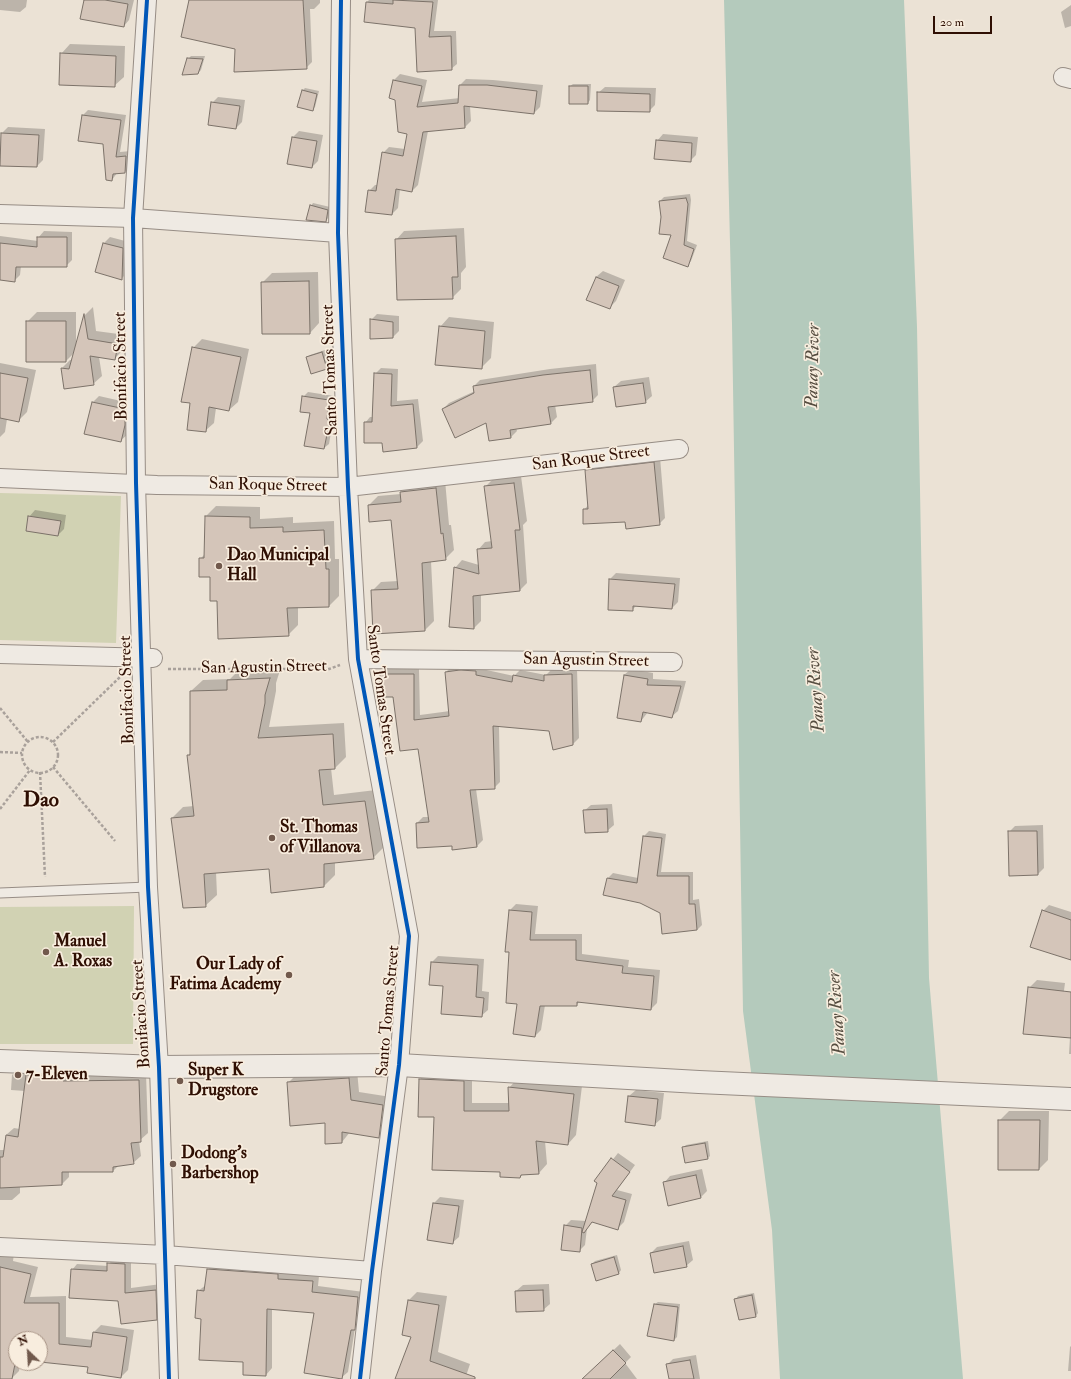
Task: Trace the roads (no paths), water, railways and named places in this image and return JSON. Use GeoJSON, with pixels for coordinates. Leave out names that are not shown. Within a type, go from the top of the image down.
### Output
{"type":"FeatureCollection","features":[{"type":"Feature","properties":{"kind":"street","name":"Bonifacio Street"},"geometry":{"type":"LineString","coordinates":[[147,0],[132,218],[136,483],[146,658],[148,887],[159,1068],[169,1379]]}},
{"type":"Feature","properties":{"kind":"street","name":"Santo Tomas Street"},"geometry":{"type":"LineString","coordinates":[[341,0],[338,233],[348,487],[358,659],[409,936],[399,1065],[372,1271],[360,1379]]}},
{"type":"Feature","properties":{"kind":"street"},"geometry":{"type":"LineString","coordinates":[[0,214],[132,218],[338,233]]}},
{"type":"Feature","properties":{"kind":"street","name":"San Roque Street"},"geometry":{"type":"LineString","coordinates":[[0,478],[157,485],[348,487],[679,449]]}},
{"type":"Feature","properties":{"kind":"street"},"geometry":{"type":"LineString","coordinates":[[0,654],[146,658]]}},
{"type":"Feature","properties":{"kind":"street","name":"San Agustin Street"},"geometry":{"type":"LineString","coordinates":[[358,659],[673,662]]}},
{"type":"Feature","properties":{"kind":"street"},"geometry":{"type":"LineString","coordinates":[[0,1061],[159,1068],[399,1065],[699,1082],[1071,1099]]}},
{"type":"Feature","properties":{"kind":"street"},"geometry":{"type":"LineString","coordinates":[[0,1246],[165,1255],[372,1271]]}},
{"type":"Feature","properties":{"kind":"lane"},"geometry":{"type":"LineString","coordinates":[[0,893],[148,887]]}},
{"type":"Feature","properties":{"kind":"water","name":"Panay River"},"geometry":{"type":"Polygon","coordinates":[[[724,0],[904,0],[917,327],[929,978],[963,1379],[780,1379],[772,1230],[743,1011],[732,324],[724,0]]]}},
{"type":"Feature","properties":{"kind":"place","name":"Dao Municipal Hall"},"geometry":{"type":"Point","coordinates":[219,566]}},
{"type":"Feature","properties":{"kind":"place","name":"St. Thomas of Villanova"},"geometry":{"type":"Point","coordinates":[272,838]}},
{"type":"Feature","properties":{"kind":"place","name":"Manuel A. Roxas"},"geometry":{"type":"Point","coordinates":[46,952]}},
{"type":"Feature","properties":{"kind":"place","name":"Our Lady of Fatima Academy"},"geometry":{"type":"Point","coordinates":[289,975]}},
{"type":"Feature","properties":{"kind":"place","name":"7-Eleven"},"geometry":{"type":"Point","coordinates":[18,1075]}},
{"type":"Feature","properties":{"kind":"place","name":"Super K Drugstore"},"geometry":{"type":"Point","coordinates":[180,1081]}},
{"type":"Feature","properties":{"kind":"place","name":"Dodong's Barbershop"},"geometry":{"type":"Point","coordinates":[173,1164]}},
{"type":"Feature","properties":{"kind":"district","name":"Dao"},"geometry":{"type":"Point","coordinates":[41,801]}}]}
